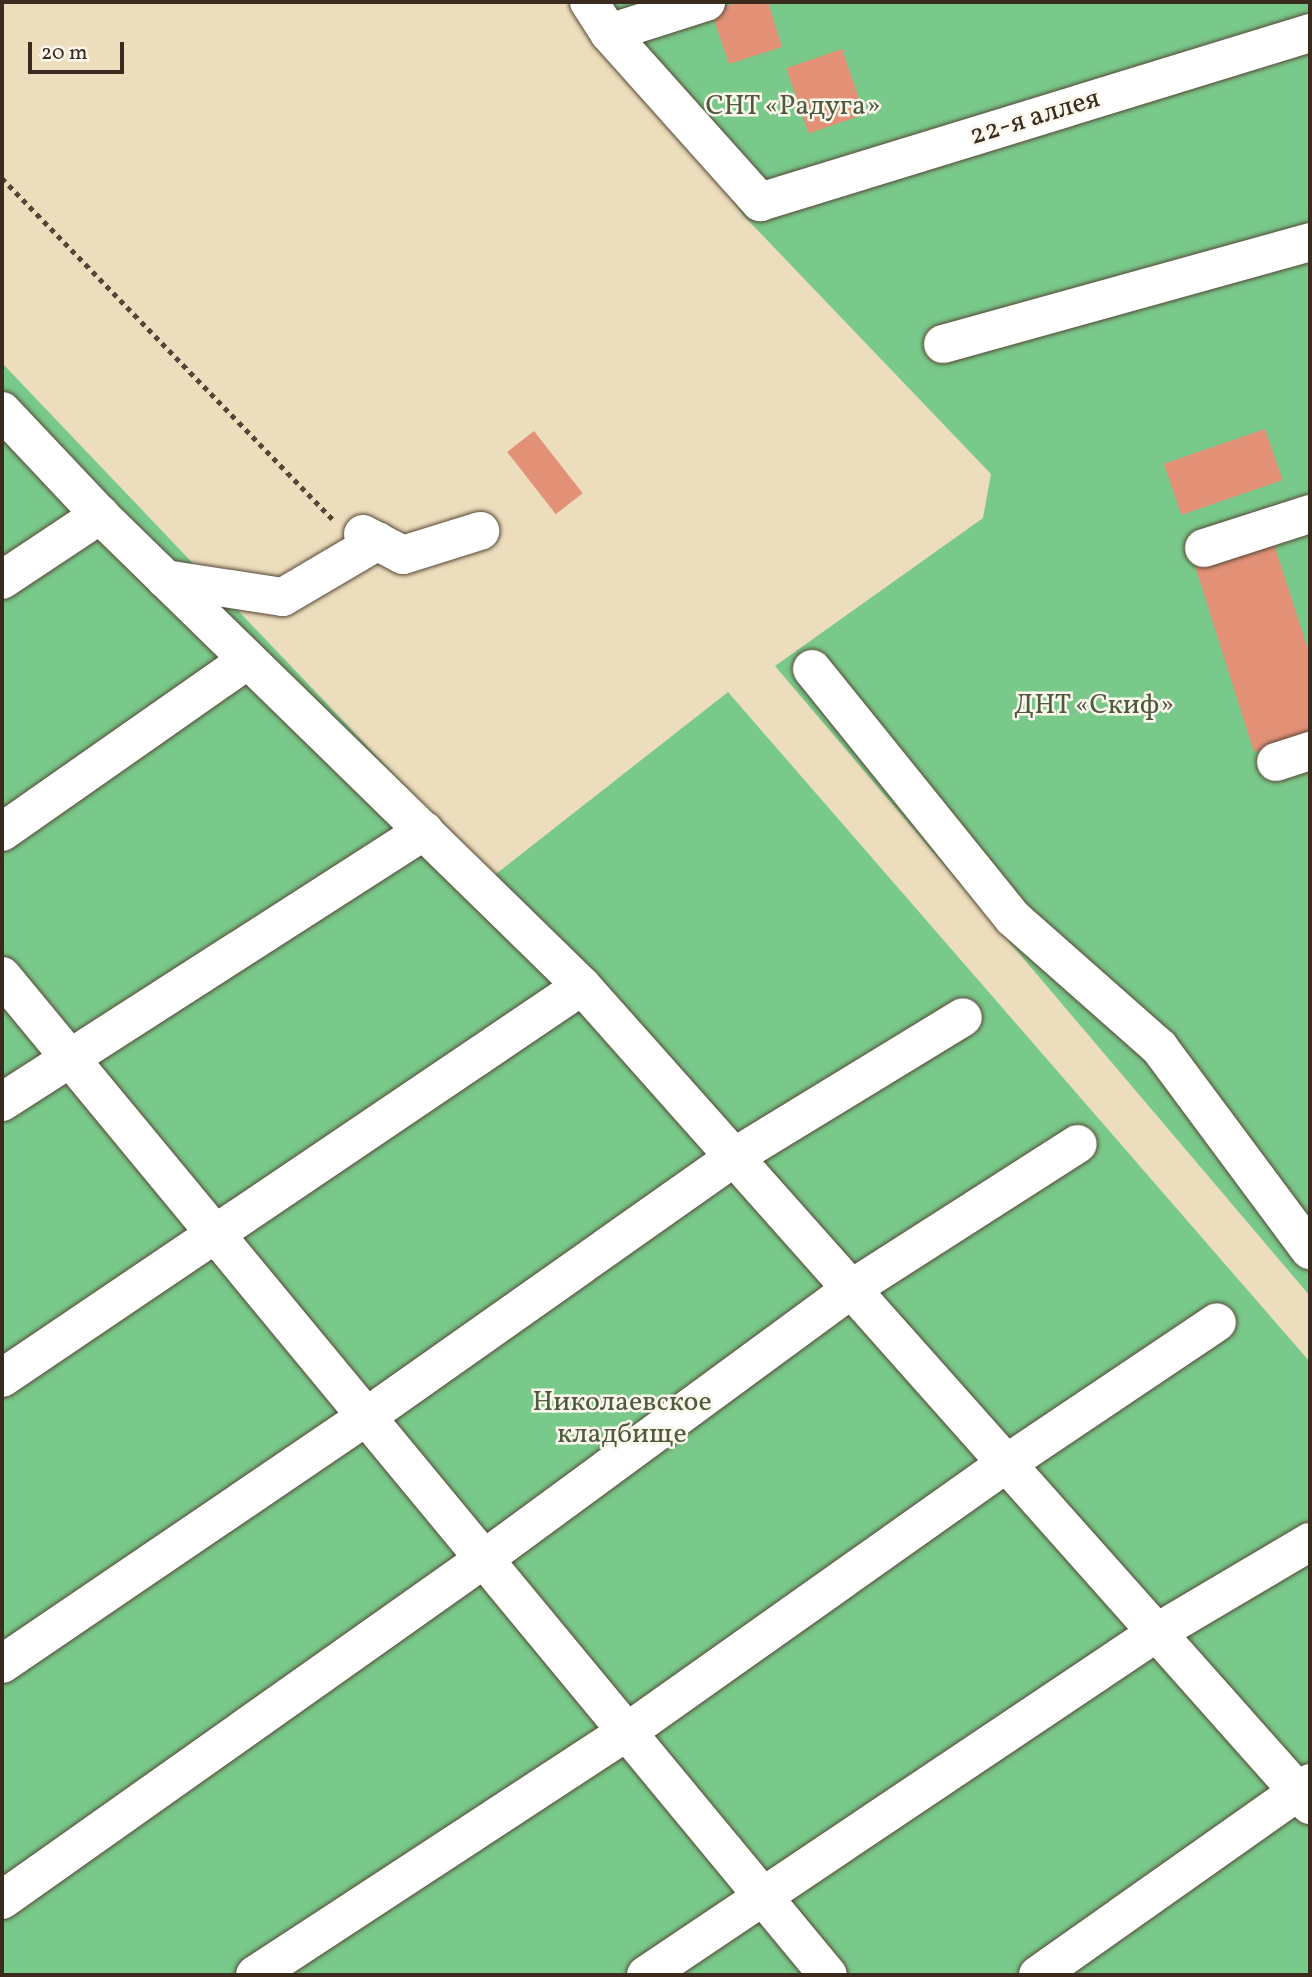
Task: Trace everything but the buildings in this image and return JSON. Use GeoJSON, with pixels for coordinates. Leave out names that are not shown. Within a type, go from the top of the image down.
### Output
{"type":"FeatureCollection","features":[{"type":"Feature","properties":{"kind":"lane"},"geometry":{"type":"LineString","coordinates":[[599,17],[706,2]]}},
{"type":"Feature","properties":{"kind":"lane","name":"22-я аллея"},"geometry":{"type":"LineString","coordinates":[[599,17],[760,202],[1310,33]]}},
{"type":"Feature","properties":{"kind":"lane"},"geometry":{"type":"LineString","coordinates":[[943,344],[1310,242]]}},
{"type":"Feature","properties":{"kind":"lane"},"geometry":{"type":"LineString","coordinates":[[2,411],[100,515],[582,986],[1156,1633],[1306,1793],[1038,1975]]}},
{"type":"Feature","properties":{"kind":"lane"},"geometry":{"type":"LineString","coordinates":[[1204,548],[1310,514]]}},
{"type":"Feature","properties":{"kind":"lane"},"geometry":{"type":"LineString","coordinates":[[2,580],[100,515]]}},
{"type":"Feature","properties":{"kind":"lane"},"geometry":{"type":"LineString","coordinates":[[165,579],[283,597],[360,533],[403,555],[480,531]]}},
{"type":"Feature","properties":{"kind":"lane"},"geometry":{"type":"LineString","coordinates":[[2,832],[248,660]]}},
{"type":"Feature","properties":{"kind":"lane"},"geometry":{"type":"LineString","coordinates":[[812,669],[1013,918],[1159,1047],[1310,1250]]}},
{"type":"Feature","properties":{"kind":"lane"},"geometry":{"type":"LineString","coordinates":[[2,1102],[424,831]]}},
{"type":"Feature","properties":{"kind":"lane"},"geometry":{"type":"LineString","coordinates":[[2,976],[828,1975]]}},
{"type":"Feature","properties":{"kind":"lane"},"geometry":{"type":"LineString","coordinates":[[2,1378],[213,1232],[582,986]]}},
{"type":"Feature","properties":{"kind":"lane"},"geometry":{"type":"LineString","coordinates":[[2,1664],[366,1417],[734,1157],[963,1017]]}},
{"type":"Feature","properties":{"kind":"lane"},"geometry":{"type":"LineString","coordinates":[[2,1900],[484,1559],[851,1289],[1077,1144]]}},
{"type":"Feature","properties":{"kind":"lane"},"geometry":{"type":"LineString","coordinates":[[255,1975],[627,1731],[1006,1464],[1217,1322]]}},
{"type":"Feature","properties":{"kind":"lane"},"geometry":{"type":"LineString","coordinates":[[646,1975],[1156,1633],[1310,1542]]}},
{"type":"Feature","properties":{"kind":"path"},"geometry":{"type":"LineString","coordinates":[[2,178],[360,533]]}},
{"type":"Feature","properties":{"kind":"green space","name":"ДНТ «Скиф»"},"geometry":{"type":"Polygon","coordinates":[[[587,2],[1310,2],[1310,1296],[775,666],[983,518],[991,474],[743,215],[587,2]]]}},
{"type":"Feature","properties":{"kind":"green space","name":"Николаевское кладбище"},"geometry":{"type":"Polygon","coordinates":[[[2,363],[492,877],[728,692],[1310,1362],[1310,1975],[2,1975],[2,363]]]}},
{"type":"Feature","properties":{"kind":"park label","name":"СНТ «Радуга»"},"geometry":{"type":"Point","coordinates":[793,107]}}]}
